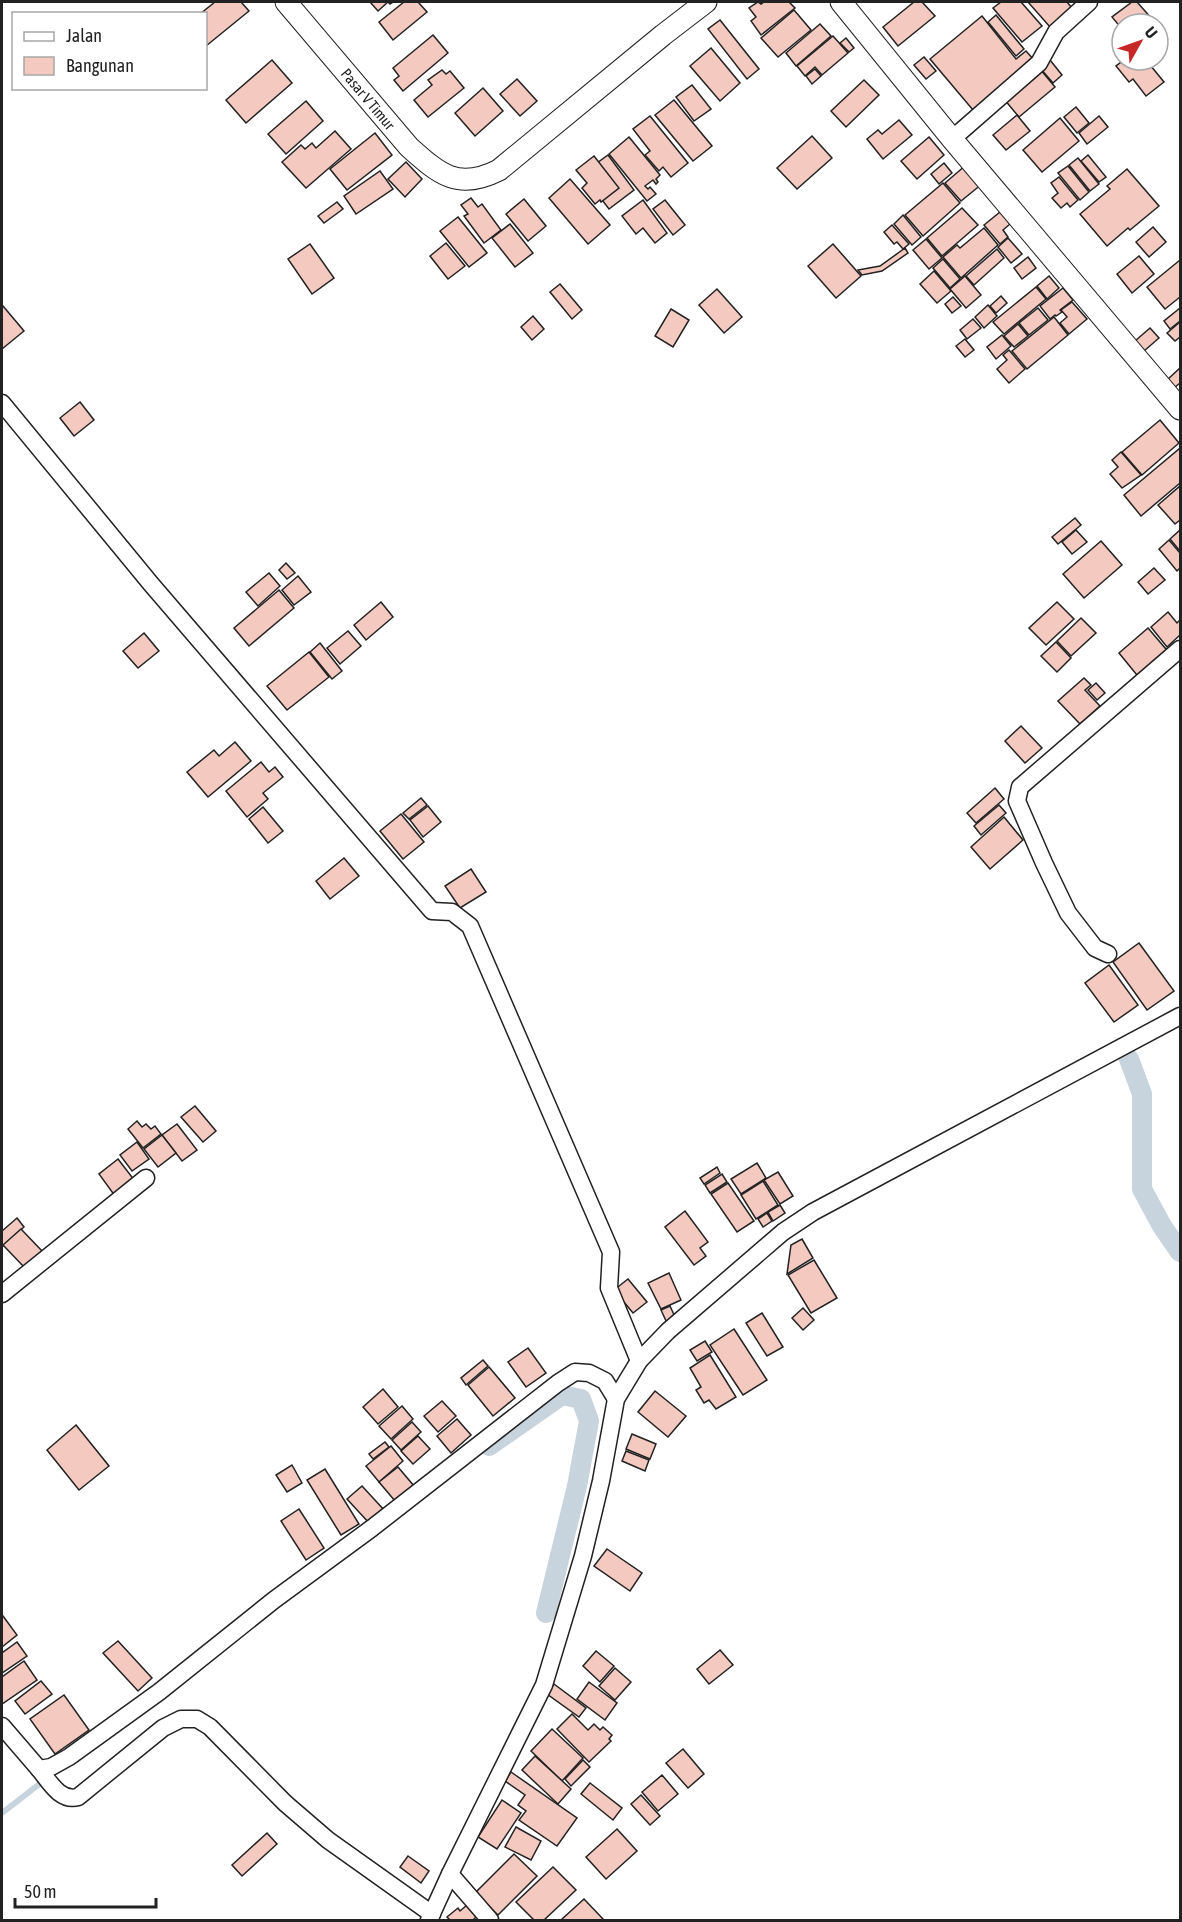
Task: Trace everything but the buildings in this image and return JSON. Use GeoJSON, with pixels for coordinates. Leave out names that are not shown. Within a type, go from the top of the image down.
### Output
{"type":"FeatureCollection","features":[{"type":"Feature","properties":{"kind":"street","name":"Pasar V Timur"},"geometry":{"type":"LineString","coordinates":[[286,2],[409,147],[431,167],[463,181],[482,179],[499,170],[706,2]]}},
{"type":"Feature","properties":{"kind":"street"},"geometry":{"type":"LineString","coordinates":[[841,2],[952,139],[1180,409]]}},
{"type":"Feature","properties":{"kind":"street"},"geometry":{"type":"LineString","coordinates":[[952,139],[1039,63],[1056,32],[1089,2]]}},
{"type":"Feature","properties":{"kind":"street"},"geometry":{"type":"LineString","coordinates":[[2,403],[151,584],[432,911],[452,912],[470,926],[611,1252],[609,1288],[639,1360]]}},
{"type":"Feature","properties":{"kind":"street"},"geometry":{"type":"LineString","coordinates":[[1108,954],[1095,948],[1068,913],[1017,801],[1020,787],[1180,649]]}},
{"type":"Feature","properties":{"kind":"street"},"geometry":{"type":"LineString","coordinates":[[2,1726],[62,1796],[70,1800],[78,1797],[163,1728],[181,1719],[197,1719],[210,1726],[285,1803],[328,1840],[431,1917],[544,1685],[583,1556],[601,1481],[616,1400],[639,1360],[668,1331],[783,1232],[813,1212],[1180,1016]]}},
{"type":"Feature","properties":{"kind":"street"},"geometry":{"type":"LineString","coordinates":[[2,1294],[146,1178]]}},
{"type":"Feature","properties":{"kind":"street"},"geometry":{"type":"LineString","coordinates":[[41,1772],[69,1757],[159,1692],[274,1600],[575,1372],[589,1373],[605,1381],[616,1400]]}},
{"type":"Feature","properties":{"kind":"street"},"geometry":{"type":"LineString","coordinates":[[450,1874],[490,1920]]}},
{"type":"Feature","properties":{"kind":"waterway"},"geometry":{"type":"LineString","coordinates":[[1129,1059],[1142,1094],[1142,1189],[1162,1226],[1180,1252]]}},
{"type":"Feature","properties":{"kind":"waterway"},"geometry":{"type":"LineString","coordinates":[[489,1446],[562,1395],[581,1399],[589,1421],[577,1486],[546,1613]]}},
{"type":"Feature","properties":{"kind":"waterway"},"geometry":{"type":"LineString","coordinates":[[2,1813],[46,1779]]}}]}
